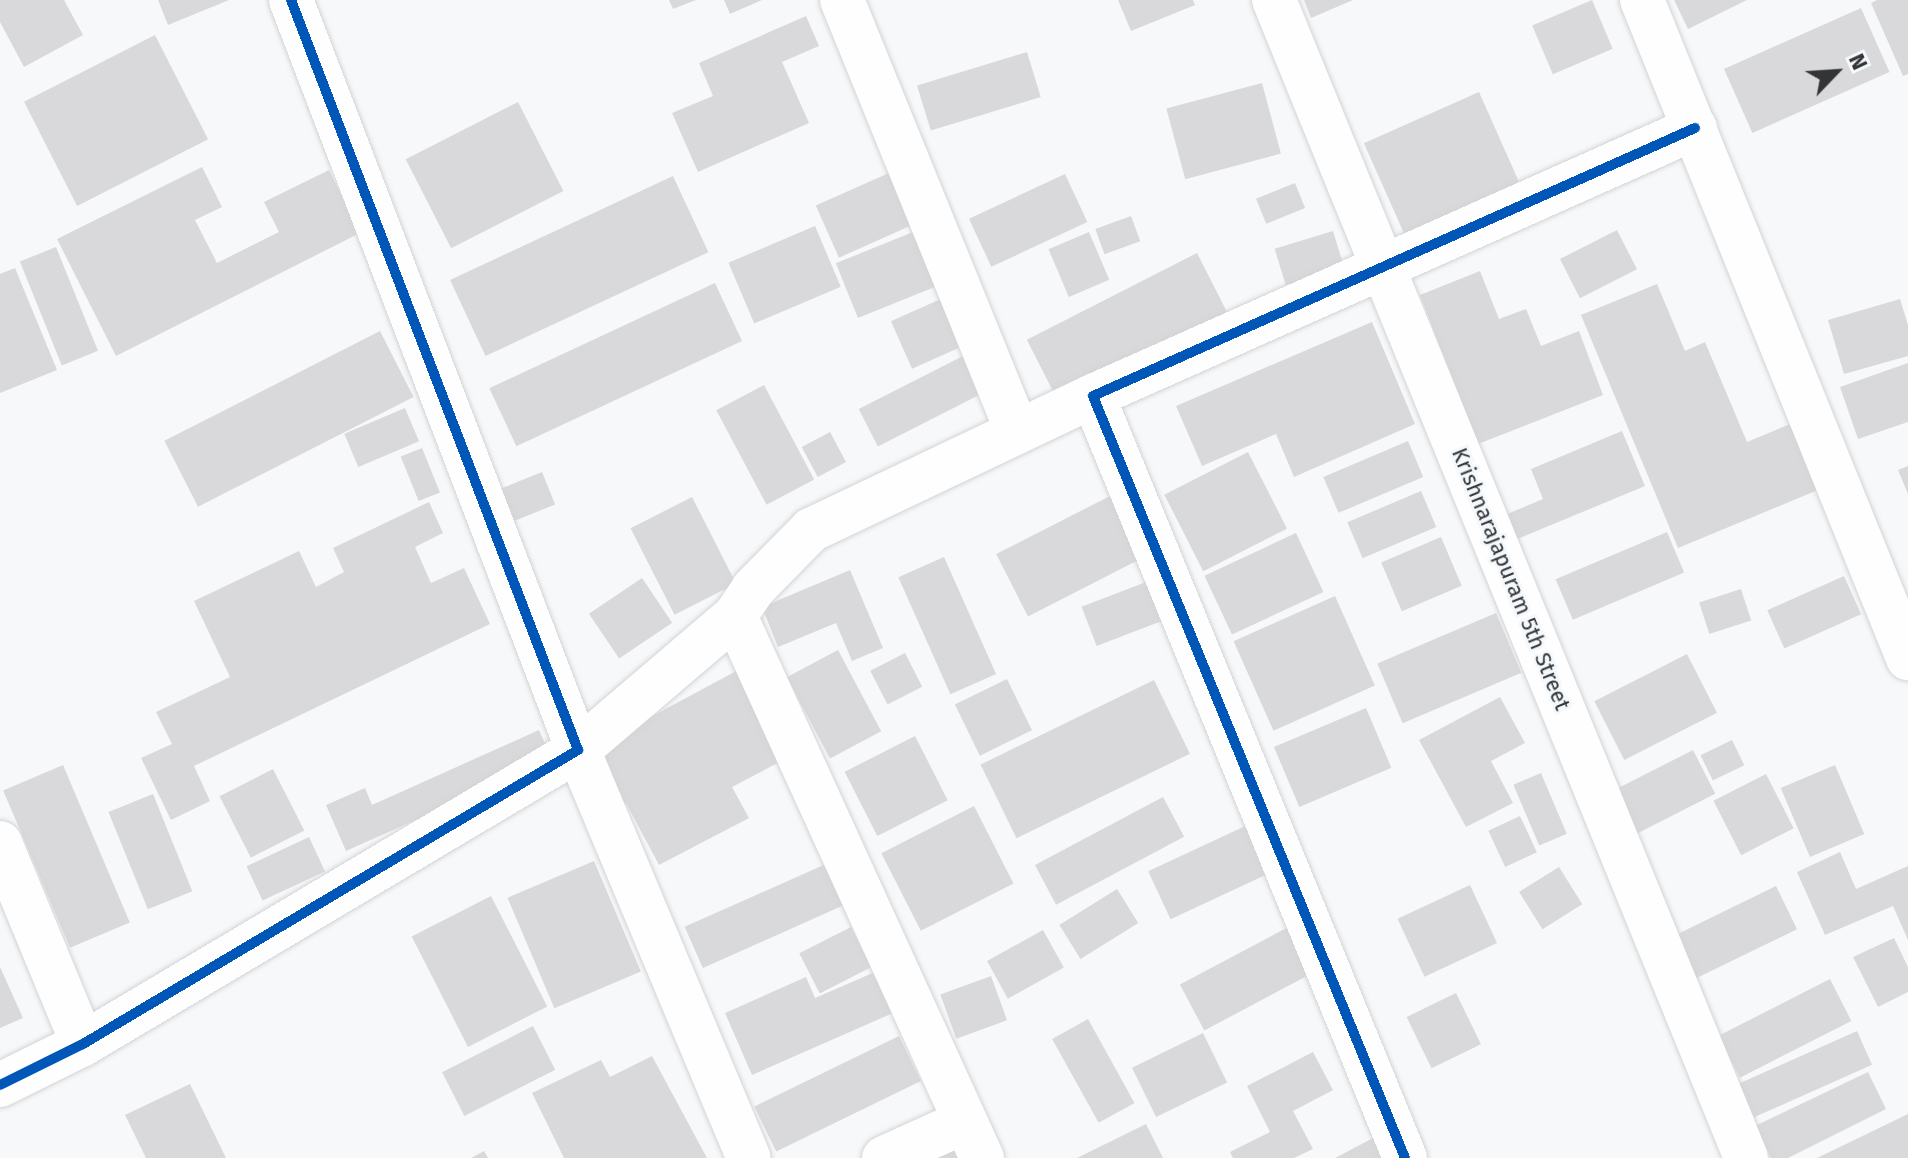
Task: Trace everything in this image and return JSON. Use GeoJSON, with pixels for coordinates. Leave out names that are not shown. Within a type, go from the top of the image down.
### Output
{"type":"FeatureCollection","features":[{"type":"Feature","properties":{"kind":"street"},"geometry":{"type":"LineString","coordinates":[[291,0],[578,750],[749,1158]]}},
{"type":"Feature","properties":{"kind":"street"},"geometry":{"type":"LineString","coordinates":[[842,0],[1016,429]]}},
{"type":"Feature","properties":{"kind":"street","name":"Krishnarajapuram 5th Street"},"geometry":{"type":"LineString","coordinates":[[1274,0],[1746,1158]]}},
{"type":"Feature","properties":{"kind":"street"},"geometry":{"type":"LineString","coordinates":[[1642,0],[1908,658]]}},
{"type":"Feature","properties":{"kind":"street"},"geometry":{"type":"LineString","coordinates":[[0,1085],[83,1044],[578,750],[735,616],[753,589],[811,530],[1016,429],[1695,128]]}},
{"type":"Feature","properties":{"kind":"street"},"geometry":{"type":"LineString","coordinates":[[1093,396],[1405,1158]]}},
{"type":"Feature","properties":{"kind":"street"},"geometry":{"type":"LineString","coordinates":[[735,616],[973,1140],[884,1158]]}},
{"type":"Feature","properties":{"kind":"street"},"geometry":{"type":"LineString","coordinates":[[0,843],[83,1044]]}},
{"type":"Feature","properties":{"kind":"building"},"geometry":{"type":"Polygon","coordinates":[[[0,0],[64,0],[83,35],[24,67],[0,22],[0,0]]]}},
{"type":"Feature","properties":{"kind":"building"},"geometry":{"type":"Polygon","coordinates":[[[158,0],[229,0],[168,25],[158,0]]]}},
{"type":"Feature","properties":{"kind":"building"},"geometry":{"type":"Polygon","coordinates":[[[669,0],[696,0],[673,9],[669,0]]]}},
{"type":"Feature","properties":{"kind":"building"},"geometry":{"type":"Polygon","coordinates":[[[724,0],[762,0],[730,14],[724,0]]]}},
{"type":"Feature","properties":{"kind":"building"},"geometry":{"type":"Polygon","coordinates":[[[1118,0],[1193,0],[1195,5],[1131,31],[1118,0]]]}},
{"type":"Feature","properties":{"kind":"building"},"geometry":{"type":"Polygon","coordinates":[[[1304,0],[1353,0],[1311,18],[1304,0]]]}},
{"type":"Feature","properties":{"kind":"building"},"geometry":{"type":"Polygon","coordinates":[[[1592,0],[1613,49],[1553,74],[1532,25],[1592,0]]]}},
{"type":"Feature","properties":{"kind":"building"},"geometry":{"type":"Polygon","coordinates":[[[1674,0],[1747,0],[1688,29],[1674,0]]]}},
{"type":"Feature","properties":{"kind":"building"},"geometry":{"type":"Polygon","coordinates":[[[1877,0],[1908,0],[1908,74],[1903,76],[1871,3],[1877,0]]]}},
{"type":"Feature","properties":{"kind":"building"},"geometry":{"type":"Polygon","coordinates":[[[1861,8],[1889,72],[1752,133],[1724,69],[1861,8]]]}},
{"type":"Feature","properties":{"kind":"building"},"geometry":{"type":"Polygon","coordinates":[[[806,16],[819,46],[782,62],[809,123],[698,172],[672,113],[713,96],[699,63],[806,16]]]}},
{"type":"Feature","properties":{"kind":"building"},"geometry":{"type":"Polygon","coordinates":[[[155,35],[208,139],[77,206],[24,102],[155,35]]]}},
{"type":"Feature","properties":{"kind":"building"},"geometry":{"type":"Polygon","coordinates":[[[1027,52],[1041,97],[931,131],[917,86],[1027,52]]]}},
{"type":"Feature","properties":{"kind":"building"},"geometry":{"type":"Polygon","coordinates":[[[1262,83],[1281,154],[1185,179],[1166,109],[1262,83]]]}},
{"type":"Feature","properties":{"kind":"building"},"geometry":{"type":"Polygon","coordinates":[[[1479,92],[1521,187],[1406,238],[1364,143],[1479,92]]]}},
{"type":"Feature","properties":{"kind":"building"},"geometry":{"type":"Polygon","coordinates":[[[518,102],[563,191],[451,248],[406,159],[518,102]]]}},
{"type":"Feature","properties":{"kind":"building"},"geometry":{"type":"Polygon","coordinates":[[[202,167],[222,207],[195,220],[217,263],[279,232],[264,202],[329,170],[360,233],[116,356],[57,239],[202,167]]]}},
{"type":"Feature","properties":{"kind":"building"},"geometry":{"type":"Polygon","coordinates":[[[898,169],[921,221],[839,258],[816,206],[898,169]]]}},
{"type":"Feature","properties":{"kind":"building"},"geometry":{"type":"Polygon","coordinates":[[[1065,174],[1087,222],[991,267],[969,219],[1065,174]]]}},
{"type":"Feature","properties":{"kind":"building"},"geometry":{"type":"Polygon","coordinates":[[[673,176],[708,252],[486,356],[450,280],[673,176]]]}},
{"type":"Feature","properties":{"kind":"building"},"geometry":{"type":"Polygon","coordinates":[[[1295,183],[1305,208],[1266,224],[1256,199],[1295,183]]]}},
{"type":"Feature","properties":{"kind":"building"},"geometry":{"type":"Polygon","coordinates":[[[1131,216],[1140,241],[1105,254],[1095,229],[1131,216]]]}},
{"type":"Feature","properties":{"kind":"building"},"geometry":{"type":"Polygon","coordinates":[[[815,226],[841,287],[754,323],[728,263],[815,226]]]}},
{"type":"Feature","properties":{"kind":"building"},"geometry":{"type":"Polygon","coordinates":[[[923,228],[945,283],[858,318],[836,263],[923,228]]]}},
{"type":"Feature","properties":{"kind":"building"},"geometry":{"type":"Polygon","coordinates":[[[1617,230],[1637,269],[1580,298],[1560,259],[1617,230]]]}},
{"type":"Feature","properties":{"kind":"building"},"geometry":{"type":"Polygon","coordinates":[[[1333,231],[1349,283],[1290,300],[1275,249],[1333,231]]]}},
{"type":"Feature","properties":{"kind":"building"},"geometry":{"type":"Polygon","coordinates":[[[1089,232],[1109,280],[1069,297],[1048,249],[1089,232]]]}},
{"type":"Feature","properties":{"kind":"building"},"geometry":{"type":"Polygon","coordinates":[[[56,247],[98,351],[62,365],[20,262],[56,247]]]}},
{"type":"Feature","properties":{"kind":"building"},"geometry":{"type":"Polygon","coordinates":[[[1197,253],[1227,313],[1057,399],[1027,340],[1197,253]]]}},
{"type":"Feature","properties":{"kind":"building"},"geometry":{"type":"Polygon","coordinates":[[[15,268],[57,370],[0,393],[0,274],[15,268]]]}},
{"type":"Feature","properties":{"kind":"building"},"geometry":{"type":"Polygon","coordinates":[[[1480,271],[1499,319],[1526,309],[1541,346],[1579,331],[1603,395],[1478,444],[1420,295],[1480,271]]]}},
{"type":"Feature","properties":{"kind":"building"},"geometry":{"type":"Polygon","coordinates":[[[715,283],[742,341],[516,446],[489,388],[715,283]]]}},
{"type":"Feature","properties":{"kind":"building"},"geometry":{"type":"Polygon","coordinates":[[[1657,284],[1685,351],[1705,342],[1747,442],[1795,422],[1823,488],[1678,548],[1581,315],[1657,284]]]}},
{"type":"Feature","properties":{"kind":"building"},"geometry":{"type":"Polygon","coordinates":[[[943,298],[964,346],[912,369],[891,321],[943,298]]]}},
{"type":"Feature","properties":{"kind":"building"},"geometry":{"type":"Polygon","coordinates":[[[1900,299],[1908,325],[1908,356],[1844,374],[1828,320],[1900,299]]]}},
{"type":"Feature","properties":{"kind":"building"},"geometry":{"type":"Polygon","coordinates":[[[1372,322],[1415,424],[1294,477],[1276,434],[1202,466],[1176,406],[1372,322]]]}},
{"type":"Feature","properties":{"kind":"building"},"geometry":{"type":"Polygon","coordinates":[[[380,331],[414,397],[198,507],[164,441],[380,331]]]}},
{"type":"Feature","properties":{"kind":"building"},"geometry":{"type":"Polygon","coordinates":[[[963,356],[982,393],[878,447],[859,409],[963,356]]]}},
{"type":"Feature","properties":{"kind":"building"},"geometry":{"type":"Polygon","coordinates":[[[1908,363],[1908,422],[1858,439],[1840,387],[1908,363]]]}},
{"type":"Feature","properties":{"kind":"building"},"geometry":{"type":"Polygon","coordinates":[[[764,385],[814,479],[767,505],[716,410],[764,385]]]}},
{"type":"Feature","properties":{"kind":"building"},"geometry":{"type":"Polygon","coordinates":[[[405,408],[419,441],[358,467],[344,434],[405,408]]]}},
{"type":"Feature","properties":{"kind":"building"},"geometry":{"type":"Polygon","coordinates":[[[1622,431],[1645,486],[1503,545],[1493,520],[1543,499],[1531,469],[1622,431]]]}},
{"type":"Feature","properties":{"kind":"building"},"geometry":{"type":"Polygon","coordinates":[[[830,432],[846,462],[818,477],[802,447],[830,432]]]}},
{"type":"Feature","properties":{"kind":"building"},"geometry":{"type":"Polygon","coordinates":[[[1408,441],[1423,477],[1339,513],[1323,477],[1408,441]]]}},
{"type":"Feature","properties":{"kind":"building"},"geometry":{"type":"Polygon","coordinates":[[[422,448],[440,493],[419,501],[401,457],[422,448]]]}},
{"type":"Feature","properties":{"kind":"building"},"geometry":{"type":"Polygon","coordinates":[[[1248,452],[1287,529],[1203,571],[1164,495],[1248,452]]]}},
{"type":"Feature","properties":{"kind":"building"},"geometry":{"type":"Polygon","coordinates":[[[1908,466],[1908,494],[1898,470],[1908,466]]]}},
{"type":"Feature","properties":{"kind":"building"},"geometry":{"type":"Polygon","coordinates":[[[542,472],[555,504],[497,528],[484,496],[542,472]]]}},
{"type":"Feature","properties":{"kind":"building"},"geometry":{"type":"Polygon","coordinates":[[[1421,491],[1436,527],[1363,558],[1347,522],[1421,491]]]}},
{"type":"Feature","properties":{"kind":"building"},"geometry":{"type":"Polygon","coordinates":[[[1112,495],[1144,557],[1028,616],[996,554],[1112,495]]]}},
{"type":"Feature","properties":{"kind":"building"},"geometry":{"type":"Polygon","coordinates":[[[692,497],[736,583],[675,615],[631,528],[692,497]]]}},
{"type":"Feature","properties":{"kind":"building"},"geometry":{"type":"Polygon","coordinates":[[[429,502],[443,533],[415,547],[431,583],[464,568],[490,624],[194,766],[210,801],[171,820],[141,758],[172,744],[156,712],[230,677],[194,601],[299,551],[316,587],[344,572],[333,548],[429,502]]]}},
{"type":"Feature","properties":{"kind":"building"},"geometry":{"type":"Polygon","coordinates":[[[1667,532],[1684,573],[1573,620],[1556,579],[1667,532]]]}},
{"type":"Feature","properties":{"kind":"building"},"geometry":{"type":"Polygon","coordinates":[[[1296,533],[1323,592],[1232,635],[1204,576],[1296,533]]]}},
{"type":"Feature","properties":{"kind":"building"},"geometry":{"type":"Polygon","coordinates":[[[1441,537],[1462,586],[1402,611],[1381,562],[1441,537]]]}},
{"type":"Feature","properties":{"kind":"building"},"geometry":{"type":"Polygon","coordinates":[[[944,557],[996,674],[950,694],[898,577],[944,557]]]}},
{"type":"Feature","properties":{"kind":"building"},"geometry":{"type":"Polygon","coordinates":[[[850,570],[883,648],[852,661],[836,623],[778,647],[762,607],[850,570]]]}},
{"type":"Feature","properties":{"kind":"building"},"geometry":{"type":"Polygon","coordinates":[[[1844,576],[1861,614],[1784,649],[1767,610],[1844,576]]]}},
{"type":"Feature","properties":{"kind":"building"},"geometry":{"type":"Polygon","coordinates":[[[642,578],[672,623],[619,659],[589,614],[642,578]]]}},
{"type":"Feature","properties":{"kind":"building"},"geometry":{"type":"Polygon","coordinates":[[[1146,582],[1161,621],[1097,646],[1082,607],[1146,582]]]}},
{"type":"Feature","properties":{"kind":"building"},"geometry":{"type":"Polygon","coordinates":[[[1741,589],[1751,620],[1709,634],[1699,603],[1741,589]]]}},
{"type":"Feature","properties":{"kind":"building"},"geometry":{"type":"Polygon","coordinates":[[[1335,596],[1375,686],[1273,731],[1234,641],[1335,596]]]}},
{"type":"Feature","properties":{"kind":"building"},"geometry":{"type":"Polygon","coordinates":[[[1496,613],[1521,673],[1403,723],[1377,663],[1496,613]]]}},
{"type":"Feature","properties":{"kind":"building"},"geometry":{"type":"Polygon","coordinates":[[[838,650],[881,731],[830,758],[787,677],[838,650]]]}},
{"type":"Feature","properties":{"kind":"building"},"geometry":{"type":"Polygon","coordinates":[[[905,653],[922,687],[888,705],[870,671],[905,653]]]}},
{"type":"Feature","properties":{"kind":"building"},"geometry":{"type":"Polygon","coordinates":[[[1687,654],[1717,713],[1624,760],[1594,701],[1687,654]]]}},
{"type":"Feature","properties":{"kind":"building"},"geometry":{"type":"Polygon","coordinates":[[[740,669],[787,758],[732,787],[749,818],[659,865],[626,803],[619,808],[589,750],[740,669]]]}},
{"type":"Feature","properties":{"kind":"building"},"geometry":{"type":"Polygon","coordinates":[[[1007,679],[1032,730],[980,756],[955,704],[1007,679]]]}},
{"type":"Feature","properties":{"kind":"building"},"geometry":{"type":"Polygon","coordinates":[[[1154,680],[1190,754],[1016,838],[981,765],[1154,680]]]}},
{"type":"Feature","properties":{"kind":"building"},"geometry":{"type":"Polygon","coordinates":[[[1500,697],[1525,743],[1491,761],[1513,803],[1466,827],[1419,740],[1500,697]]]}},
{"type":"Feature","properties":{"kind":"building"},"geometry":{"type":"Polygon","coordinates":[[[1366,708],[1391,768],[1299,807],[1274,747],[1366,708]]]}},
{"type":"Feature","properties":{"kind":"building"},"geometry":{"type":"Polygon","coordinates":[[[539,730],[552,759],[346,851],[326,805],[365,788],[372,805],[539,730]]]}},
{"type":"Feature","properties":{"kind":"building"},"geometry":{"type":"Polygon","coordinates":[[[915,736],[948,800],[877,836],[845,772],[915,736]]]}},
{"type":"Feature","properties":{"kind":"building"},"geometry":{"type":"Polygon","coordinates":[[[1732,740],[1744,765],[1713,781],[1701,755],[1732,740]]]}},
{"type":"Feature","properties":{"kind":"building"},"geometry":{"type":"Polygon","coordinates":[[[1693,750],[1715,794],[1630,837],[1607,794],[1693,750]]]}},
{"type":"Feature","properties":{"kind":"building"},"geometry":{"type":"Polygon","coordinates":[[[63,765],[130,922],[70,948],[3,790],[63,765]]]}},
{"type":"Feature","properties":{"kind":"building"},"geometry":{"type":"Polygon","coordinates":[[[1835,765],[1864,834],[1810,857],[1781,788],[1835,765]]]}},
{"type":"Feature","properties":{"kind":"building"},"geometry":{"type":"Polygon","coordinates":[[[273,769],[304,830],[251,858],[220,796],[273,769]]]}},
{"type":"Feature","properties":{"kind":"building"},"geometry":{"type":"Polygon","coordinates":[[[1541,773],[1567,834],[1539,845],[1513,785],[1541,773]]]}},
{"type":"Feature","properties":{"kind":"building"},"geometry":{"type":"Polygon","coordinates":[[[1766,774],[1794,828],[1741,855],[1713,801],[1766,774]]]}},
{"type":"Feature","properties":{"kind":"building"},"geometry":{"type":"Polygon","coordinates":[[[153,794],[192,891],[148,909],[108,812],[153,794]]]}},
{"type":"Feature","properties":{"kind":"building"},"geometry":{"type":"Polygon","coordinates":[[[1163,797],[1184,837],[1056,905],[1035,865],[1163,797]]]}},
{"type":"Feature","properties":{"kind":"building"},"geometry":{"type":"Polygon","coordinates":[[[974,806],[1013,884],[921,931],[881,853],[974,806]]]}},
{"type":"Feature","properties":{"kind":"building"},"geometry":{"type":"Polygon","coordinates":[[[1520,816],[1537,852],[1505,867],[1488,831],[1520,816]]]}},
{"type":"Feature","properties":{"kind":"building"},"geometry":{"type":"Polygon","coordinates":[[[1256,821],[1278,869],[1171,919],[1148,871],[1256,821]]]}},
{"type":"Feature","properties":{"kind":"building"},"geometry":{"type":"Polygon","coordinates":[[[309,837],[325,871],[263,901],[246,866],[309,837]]]}},
{"type":"Feature","properties":{"kind":"building"},"geometry":{"type":"Polygon","coordinates":[[[1840,852],[1856,889],[1908,866],[1908,940],[1893,906],[1825,935],[1797,872],[1840,852]]]}},
{"type":"Feature","properties":{"kind":"building"},"geometry":{"type":"Polygon","coordinates":[[[594,861],[641,971],[554,1008],[507,898],[594,861]]]}},
{"type":"Feature","properties":{"kind":"building"},"geometry":{"type":"Polygon","coordinates":[[[828,863],[846,904],[703,968],[685,927],[828,863]]]}},
{"type":"Feature","properties":{"kind":"building"},"geometry":{"type":"Polygon","coordinates":[[[1559,867],[1582,904],[1542,929],[1519,892],[1559,867]]]}},
{"type":"Feature","properties":{"kind":"building"},"geometry":{"type":"Polygon","coordinates":[[[1470,885],[1497,943],[1425,977],[1397,919],[1470,885]]]}},
{"type":"Feature","properties":{"kind":"building"},"geometry":{"type":"Polygon","coordinates":[[[1776,886],[1797,929],[1695,979],[1674,936],[1776,886]]]}},
{"type":"Feature","properties":{"kind":"building"},"geometry":{"type":"Polygon","coordinates":[[[1117,889],[1138,923],[1081,959],[1059,925],[1117,889]]]}},
{"type":"Feature","properties":{"kind":"building"},"geometry":{"type":"Polygon","coordinates":[[[491,896],[547,1006],[468,1047],[412,936],[491,896]]]}},
{"type":"Feature","properties":{"kind":"building"},"geometry":{"type":"Polygon","coordinates":[[[1292,925],[1316,971],[1204,1031],[1180,985],[1292,925]]]}},
{"type":"Feature","properties":{"kind":"building"},"geometry":{"type":"Polygon","coordinates":[[[851,927],[871,967],[820,993],[799,953],[851,927]]]}},
{"type":"Feature","properties":{"kind":"building"},"geometry":{"type":"Polygon","coordinates":[[[1043,930],[1064,968],[1008,999],[987,961],[1043,930]]]}},
{"type":"Feature","properties":{"kind":"building"},"geometry":{"type":"Polygon","coordinates":[[[1894,938],[1908,967],[1908,992],[1878,1007],[1853,957],[1894,938]]]}},
{"type":"Feature","properties":{"kind":"building"},"geometry":{"type":"Polygon","coordinates":[[[0,967],[23,1018],[0,1028],[0,967]]]}},
{"type":"Feature","properties":{"kind":"building"},"geometry":{"type":"Polygon","coordinates":[[[875,972],[893,1013],[752,1075],[725,1013],[806,977],[815,998],[875,972]]]}},
{"type":"Feature","properties":{"kind":"building"},"geometry":{"type":"Polygon","coordinates":[[[991,976],[1007,1020],[956,1039],[940,994],[991,976]]]}},
{"type":"Feature","properties":{"kind":"building"},"geometry":{"type":"Polygon","coordinates":[[[1830,979],[1851,1021],[1740,1078],[1719,1036],[1830,979]]]}},
{"type":"Feature","properties":{"kind":"building"},"geometry":{"type":"Polygon","coordinates":[[[1456,993],[1481,1044],[1432,1068],[1407,1017],[1456,993]]]}},
{"type":"Feature","properties":{"kind":"building"},"geometry":{"type":"Polygon","coordinates":[[[1088,1019],[1135,1103],[1099,1123],[1052,1039],[1088,1019]]]}},
{"type":"Feature","properties":{"kind":"building"},"geometry":{"type":"Polygon","coordinates":[[[533,1026],[555,1070],[464,1116],[442,1072],[533,1026]]]}},
{"type":"Feature","properties":{"kind":"building"},"geometry":{"type":"Polygon","coordinates":[[[1857,1031],[1872,1065],[1754,1117],[1739,1083],[1857,1031]]]}},
{"type":"Feature","properties":{"kind":"building"},"geometry":{"type":"Polygon","coordinates":[[[1203,1033],[1227,1082],[1156,1117],[1132,1068],[1203,1033]]]}},
{"type":"Feature","properties":{"kind":"building"},"geometry":{"type":"Polygon","coordinates":[[[899,1036],[921,1081],[776,1152],[754,1107],[899,1036]]]}},
{"type":"Feature","properties":{"kind":"building"},"geometry":{"type":"Polygon","coordinates":[[[1313,1052],[1333,1090],[1293,1111],[1313,1149],[1294,1158],[1233,1158],[1230,1152],[1270,1132],[1247,1086],[1313,1052]]]}},
{"type":"Feature","properties":{"kind":"building"},"geometry":{"type":"Polygon","coordinates":[[[652,1056],[707,1158],[564,1158],[532,1093],[601,1060],[610,1077],[652,1056]]]}},
{"type":"Feature","properties":{"kind":"building"},"geometry":{"type":"Polygon","coordinates":[[[1868,1072],[1886,1109],[1788,1158],[1771,1158],[1755,1126],[1868,1072]]]}},
{"type":"Feature","properties":{"kind":"building"},"geometry":{"type":"Polygon","coordinates":[[[190,1084],[226,1158],[146,1158],[125,1115],[190,1084]]]}},
{"type":"Feature","properties":{"kind":"building"},"geometry":{"type":"Polygon","coordinates":[[[1908,1114],[1908,1158],[1817,1158],[1908,1114]]]}},
{"type":"Feature","properties":{"kind":"building"},"geometry":{"type":"Polygon","coordinates":[[[1146,1124],[1163,1158],[1077,1158],[1146,1124]]]}},
{"type":"Feature","properties":{"kind":"building"},"geometry":{"type":"Polygon","coordinates":[[[1373,1138],[1384,1158],[1335,1158],[1373,1138]]]}},
{"type":"Feature","properties":{"kind":"building"},"geometry":{"type":"Polygon","coordinates":[[[959,1143],[967,1158],[930,1158],[959,1143]]]}},
{"type":"Feature","properties":{"kind":"building"},"geometry":{"type":"Polygon","coordinates":[[[484,1151],[488,1158],[471,1158],[484,1151]]]}},
{"type":"Feature","properties":{"kind":"cycle path"},"geometry":{"type":"LineString","coordinates":[[0,1085],[83,1044],[578,750],[291,0]]}},
{"type":"Feature","properties":{"kind":"cycle path"},"geometry":{"type":"LineString","coordinates":[[1405,1158],[1093,396],[1695,128]]}}]}
